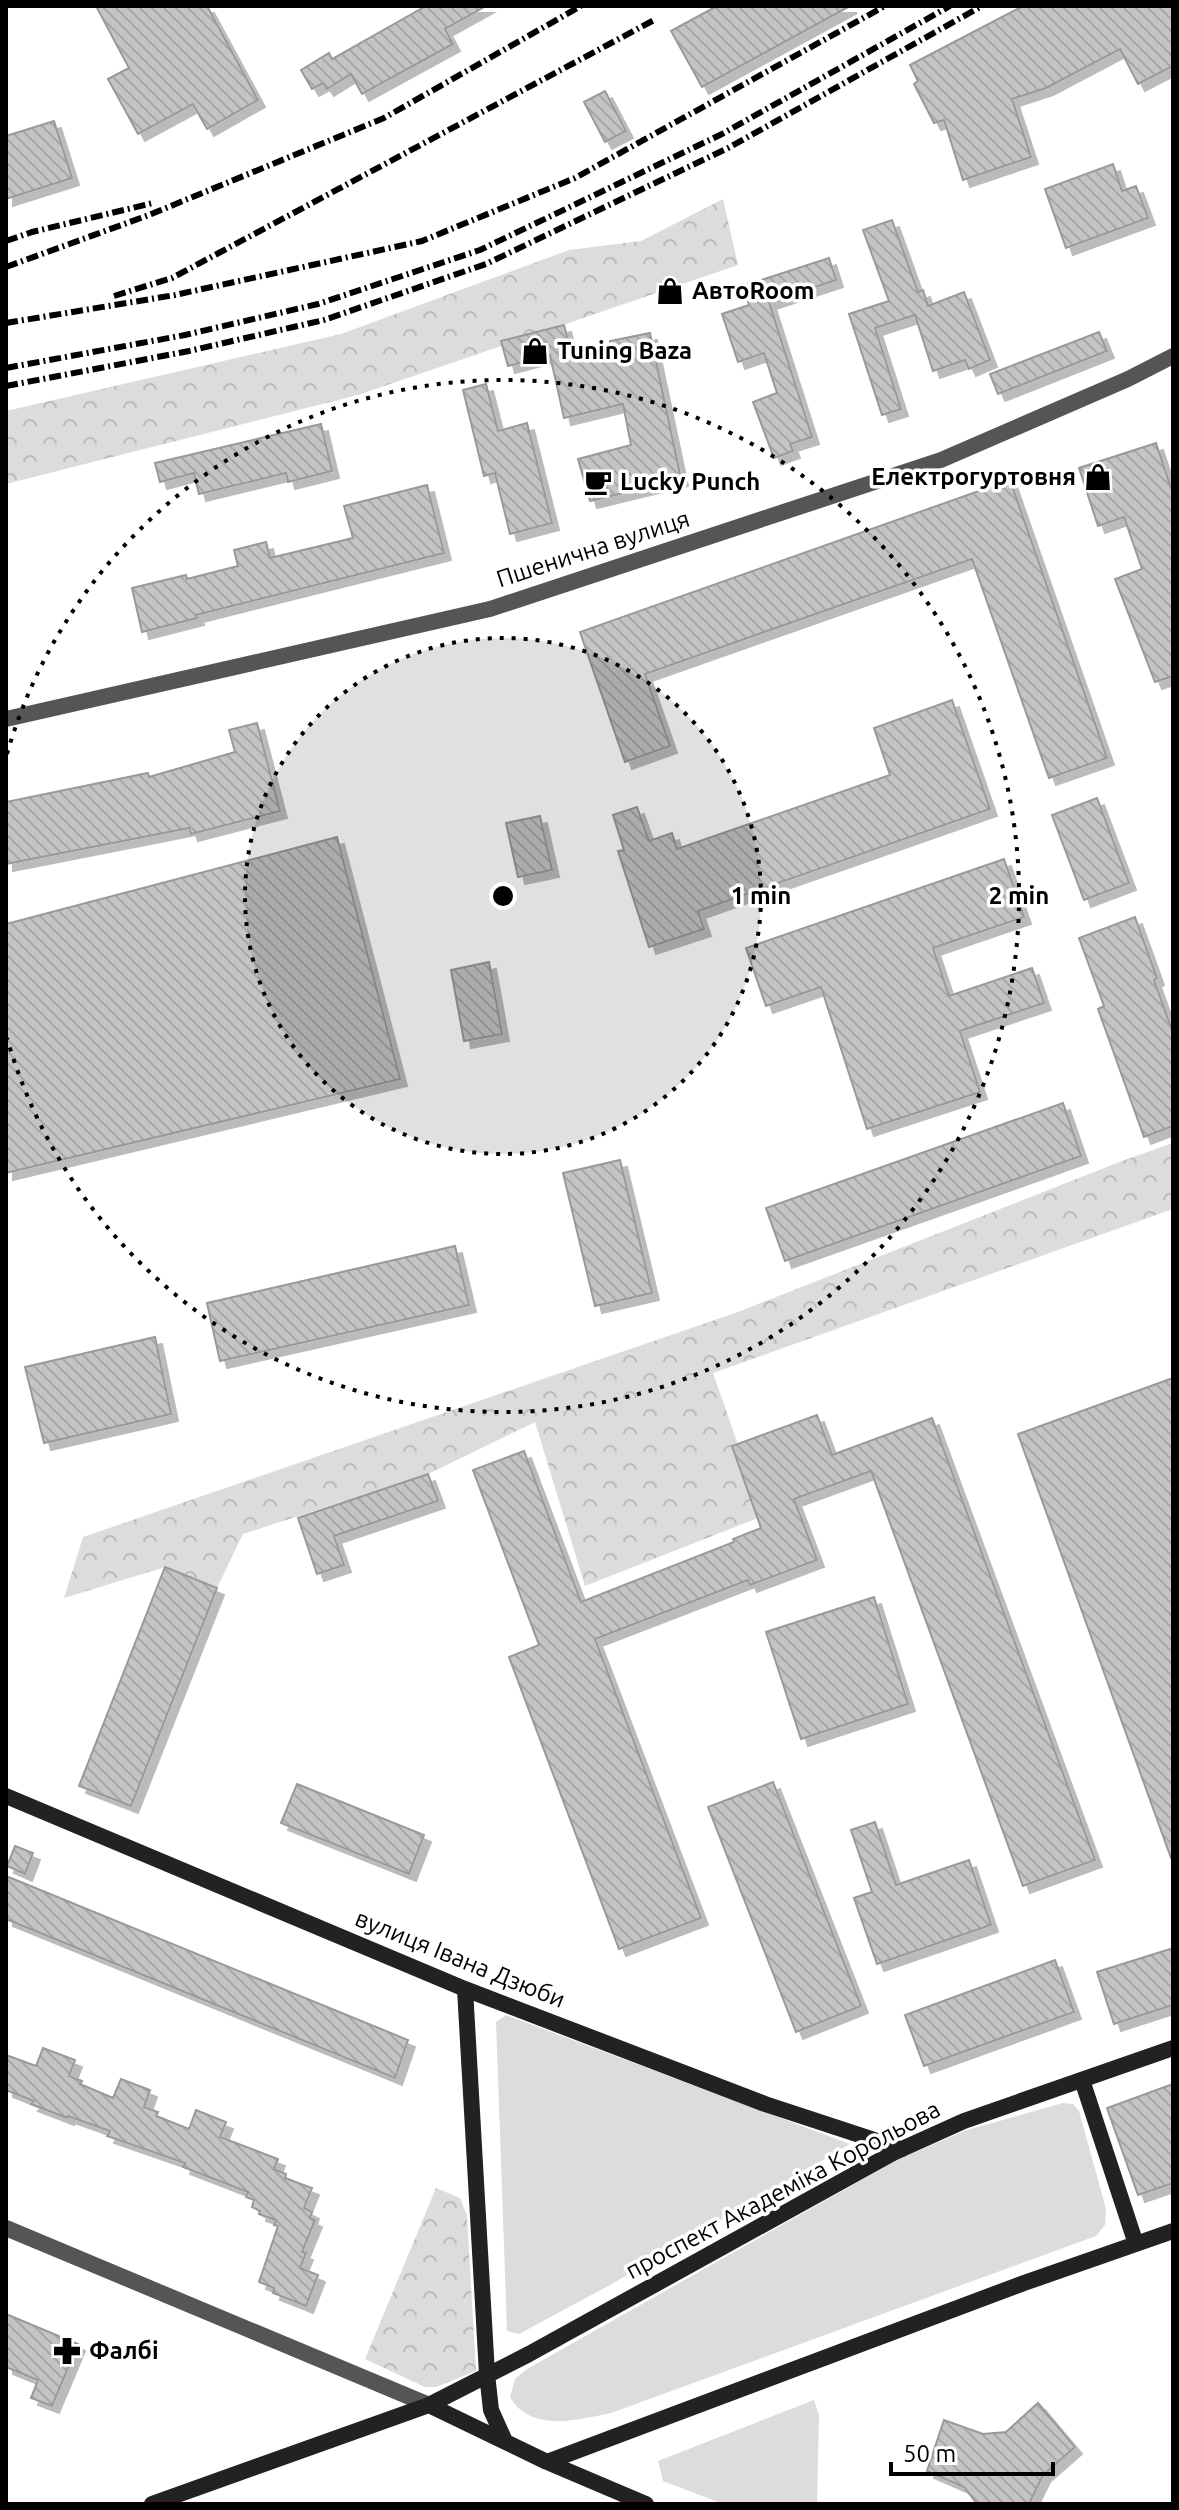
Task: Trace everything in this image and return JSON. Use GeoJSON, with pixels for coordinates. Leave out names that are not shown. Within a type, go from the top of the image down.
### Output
{"type":"FeatureCollection","features":[{"type":"Feature","properties":{"kind":"main road","name":"вулиця Івана Дзюби"},"geometry":{"type":"LineString","coordinates":[[6,1796],[465,1989],[765,2104],[902,2149]]}},
{"type":"Feature","properties":{"kind":"main road"},"geometry":{"type":"LineString","coordinates":[[465,1989],[487,2374],[491,2410],[505,2441]]}},
{"type":"Feature","properties":{"kind":"main road","name":"проспект Академіка Корольова"},"geometry":{"type":"LineString","coordinates":[[152,2504],[429,2405],[529,2354],[902,2149],[964,2121],[1173,2048]]}},
{"type":"Feature","properties":{"kind":"main road"},"geometry":{"type":"LineString","coordinates":[[1082,2080],[1136,2244]]}},
{"type":"Feature","properties":{"kind":"main road"},"geometry":{"type":"LineString","coordinates":[[547,2462],[1024,2283],[1173,2231]]}},
{"type":"Feature","properties":{"kind":"main road"},"geometry":{"type":"LineString","coordinates":[[429,2405],[547,2462],[646,2504]]}},
{"type":"Feature","properties":{"kind":"street","name":"Пшенична вулиця"},"geometry":{"type":"LineString","coordinates":[[6,719],[490,609],[941,460],[1128,379],[1173,356]]}},
{"type":"Feature","properties":{"kind":"street"},"geometry":{"type":"LineString","coordinates":[[6,2228],[429,2405]]}},
{"type":"Feature","properties":{"kind":"green space"},"geometry":{"type":"Polygon","coordinates":[[[723,199],[738,265],[358,395],[6,484],[6,411],[341,334],[569,250],[641,241],[723,199]]]}},
{"type":"Feature","properties":{"kind":"green space"},"geometry":{"type":"Polygon","coordinates":[[[1173,1143],[1173,1209],[713,1373],[763,1516],[585,1586],[535,1422],[428,1474],[243,1534],[217,1588],[165,1567],[64,1598],[83,1537],[738,1312],[1173,1143]]]}},
{"type":"Feature","properties":{"kind":"green space"},"geometry":{"type":"Polygon","coordinates":[[[506,2015],[850,2144],[610,2285],[519,2334],[507,2331],[496,2022],[506,2015]]]}},
{"type":"Feature","properties":{"kind":"green space"},"geometry":{"type":"Polygon","coordinates":[[[1063,2103],[1073,2104],[1079,2111],[1106,2209],[1105,2225],[1096,2236],[611,2413],[570,2421],[542,2420],[530,2416],[510,2397],[515,2379],[527,2369],[897,2160],[967,2130],[1063,2103]]]}},
{"type":"Feature","properties":{"kind":"green space"},"geometry":{"type":"Polygon","coordinates":[[[436,2188],[460,2198],[467,2216],[476,2371],[436,2387],[425,2387],[365,2359],[436,2188]]]}},
{"type":"Feature","properties":{"kind":"green space"},"geometry":{"type":"Polygon","coordinates":[[[814,2400],[819,2415],[817,2504],[723,2504],[663,2481],[658,2461],[814,2400]]]}},
{"type":"Feature","properties":{"kind":"building"},"geometry":{"type":"Polygon","coordinates":[[[96,6],[207,6],[258,100],[207,129],[193,104],[138,134],[108,79],[129,68],[96,6]]]}},
{"type":"Feature","properties":{"kind":"building"},"geometry":{"type":"Polygon","coordinates":[[[426,6],[486,6],[445,29],[453,44],[362,94],[351,74],[327,89],[323,83],[312,89],[301,70],[329,53],[332,59],[426,6]]]}},
{"type":"Feature","properties":{"kind":"building"},"geometry":{"type":"Polygon","coordinates":[[[717,6],[850,6],[702,87],[671,31],[717,6]]]}},
{"type":"Feature","properties":{"kind":"building"},"geometry":{"type":"Polygon","coordinates":[[[1023,6],[1173,6],[1173,66],[1138,84],[1120,49],[1046,88],[1012,99],[1031,157],[963,180],[944,120],[934,123],[914,84],[918,81],[910,65],[1023,6]]]}},
{"type":"Feature","properties":{"kind":"building"},"geometry":{"type":"Polygon","coordinates":[[[605,91],[626,131],[605,142],[584,102],[605,91]]]}},
{"type":"Feature","properties":{"kind":"building"},"geometry":{"type":"Polygon","coordinates":[[[54,121],[72,178],[6,199],[6,136],[54,121]]]}},
{"type":"Feature","properties":{"kind":"building"},"geometry":{"type":"Polygon","coordinates":[[[1113,164],[1122,191],[1136,186],[1148,218],[1066,248],[1045,189],[1113,164]]]}},
{"type":"Feature","properties":{"kind":"building"},"geometry":{"type":"Polygon","coordinates":[[[892,220],[918,292],[923,290],[928,306],[964,292],[990,360],[969,369],[965,360],[933,371],[915,315],[875,328],[901,409],[882,415],[849,314],[889,301],[863,230],[892,220]]]}},
{"type":"Feature","properties":{"kind":"building"},"geometry":{"type":"Polygon","coordinates":[[[829,258],[836,280],[769,302],[812,437],[790,444],[793,451],[774,458],[753,402],[777,393],[764,353],[738,362],[722,314],[749,305],[743,286],[829,258]]]}},
{"type":"Feature","properties":{"kind":"building"},"geometry":{"type":"Polygon","coordinates":[[[564,325],[572,355],[610,346],[610,341],[650,333],[681,479],[590,501],[578,459],[631,445],[623,404],[564,418],[550,355],[508,366],[501,341],[564,325]]]}},
{"type":"Feature","properties":{"kind":"building"},"geometry":{"type":"Polygon","coordinates":[[[1099,332],[1107,351],[998,394],[990,374],[1099,332]]]}},
{"type":"Feature","properties":{"kind":"building"},"geometry":{"type":"Polygon","coordinates":[[[486,384],[498,431],[527,423],[552,523],[510,534],[495,473],[484,476],[463,390],[486,384]]]}},
{"type":"Feature","properties":{"kind":"building"},"geometry":{"type":"Polygon","coordinates":[[[321,424],[332,471],[288,482],[286,473],[199,494],[194,473],[160,482],[155,463],[321,424]]]}},
{"type":"Feature","properties":{"kind":"building"},"geometry":{"type":"Polygon","coordinates":[[[1156,443],[1173,494],[1173,676],[1155,682],[1115,579],[1142,569],[1124,517],[1098,526],[1079,468],[1156,443]]]}},
{"type":"Feature","properties":{"kind":"building"},"geometry":{"type":"Polygon","coordinates":[[[1010,480],[1107,758],[1049,778],[972,559],[645,674],[670,746],[625,762],[580,632],[1010,480]]]}},
{"type":"Feature","properties":{"kind":"building"},"geometry":{"type":"Polygon","coordinates":[[[427,485],[444,553],[196,615],[197,618],[142,632],[132,588],[238,566],[234,550],[266,542],[270,558],[353,538],[344,506],[427,485]]]}},
{"type":"Feature","properties":{"kind":"building"},"geometry":{"type":"Polygon","coordinates":[[[952,700],[990,809],[698,911],[704,929],[649,947],[618,851],[624,850],[613,815],[637,807],[649,841],[672,833],[677,849],[890,775],[874,728],[952,700]]]}},
{"type":"Feature","properties":{"kind":"building"},"geometry":{"type":"Polygon","coordinates":[[[257,723],[280,811],[191,834],[189,828],[6,864],[6,802],[148,773],[149,777],[235,752],[229,730],[257,723]]]}},
{"type":"Feature","properties":{"kind":"building"},"geometry":{"type":"Polygon","coordinates":[[[1097,798],[1129,883],[1084,900],[1052,815],[1097,798]]]}},
{"type":"Feature","properties":{"kind":"building"},"geometry":{"type":"Polygon","coordinates":[[[540,816],[552,870],[518,877],[506,823],[540,816]]]}},
{"type":"Feature","properties":{"kind":"building"},"geometry":{"type":"Polygon","coordinates":[[[337,837],[400,1079],[6,1173],[6,924],[337,837]]]}},
{"type":"Feature","properties":{"kind":"building"},"geometry":{"type":"Polygon","coordinates":[[[1004,859],[1024,917],[933,948],[949,996],[1032,968],[1044,1003],[960,1031],[980,1092],[867,1129],[821,987],[766,1006],[746,948],[1004,859]]]}},
{"type":"Feature","properties":{"kind":"building"},"geometry":{"type":"Polygon","coordinates":[[[1135,917],[1173,1033],[1173,1126],[1144,1137],[1098,1009],[1104,1006],[1079,938],[1135,917]]]}},
{"type":"Feature","properties":{"kind":"building"},"geometry":{"type":"Polygon","coordinates":[[[489,962],[502,1034],[464,1041],[451,970],[489,962]]]}},
{"type":"Feature","properties":{"kind":"building"},"geometry":{"type":"Polygon","coordinates":[[[1063,1103],[1081,1156],[785,1261],[766,1208],[1063,1103]]]}},
{"type":"Feature","properties":{"kind":"building"},"geometry":{"type":"Polygon","coordinates":[[[620,1160],[652,1293],[595,1306],[563,1173],[620,1160]]]}},
{"type":"Feature","properties":{"kind":"building"},"geometry":{"type":"Polygon","coordinates":[[[455,1246],[469,1305],[220,1361],[207,1303],[455,1246]]]}},
{"type":"Feature","properties":{"kind":"building"},"geometry":{"type":"Polygon","coordinates":[[[155,1337],[171,1414],[44,1443],[25,1367],[155,1337]]]}},
{"type":"Feature","properties":{"kind":"building"},"geometry":{"type":"Polygon","coordinates":[[[1173,1378],[1173,1858],[1171,1858],[1018,1434],[1173,1378]]]}},
{"type":"Feature","properties":{"kind":"building"},"geometry":{"type":"Polygon","coordinates":[[[817,1415],[832,1455],[932,1418],[1095,1860],[1023,1886],[871,1471],[794,1499],[817,1560],[750,1585],[748,1580],[595,1639],[701,1918],[619,1949],[509,1657],[539,1645],[473,1470],[524,1451],[581,1602],[734,1542],[733,1539],[761,1528],[732,1446],[817,1415]]]}},
{"type":"Feature","properties":{"kind":"building"},"geometry":{"type":"Polygon","coordinates":[[[428,1474],[438,1501],[334,1536],[344,1565],[317,1574],[298,1518],[428,1474]]]}},
{"type":"Feature","properties":{"kind":"building"},"geometry":{"type":"Polygon","coordinates":[[[165,1567],[217,1588],[131,1806],[79,1786],[165,1567]]]}},
{"type":"Feature","properties":{"kind":"building"},"geometry":{"type":"Polygon","coordinates":[[[874,1597],[908,1704],[801,1739],[766,1632],[874,1597]]]}},
{"type":"Feature","properties":{"kind":"building"},"geometry":{"type":"Polygon","coordinates":[[[773,1782],[861,2006],[796,2032],[708,1807],[773,1782]]]}},
{"type":"Feature","properties":{"kind":"building"},"geometry":{"type":"Polygon","coordinates":[[[297,1784],[424,1835],[409,1874],[281,1823],[297,1784]]]}},
{"type":"Feature","properties":{"kind":"building"},"geometry":{"type":"Polygon","coordinates":[[[875,1822],[896,1885],[969,1860],[991,1925],[877,1964],[854,1898],[872,1892],[851,1830],[875,1822]]]}},
{"type":"Feature","properties":{"kind":"building"},"geometry":{"type":"Polygon","coordinates":[[[15,1846],[33,1853],[25,1874],[7,1866],[15,1846]]]}},
{"type":"Feature","properties":{"kind":"building"},"geometry":{"type":"Polygon","coordinates":[[[6,1876],[408,2040],[395,2078],[6,1919],[6,1876]]]}},
{"type":"Feature","properties":{"kind":"building"},"geometry":{"type":"Polygon","coordinates":[[[1173,1948],[1173,2005],[1114,2024],[1097,1972],[1173,1948]]]}},
{"type":"Feature","properties":{"kind":"building"},"geometry":{"type":"Polygon","coordinates":[[[1055,1960],[1074,2012],[924,2066],[905,2015],[1055,1960]]]}},
{"type":"Feature","properties":{"kind":"building"},"geometry":{"type":"Polygon","coordinates":[[[43,2048],[75,2060],[69,2076],[113,2098],[121,2079],[150,2090],[144,2107],[158,2112],[156,2116],[189,2129],[196,2110],[226,2122],[220,2137],[278,2159],[274,2169],[286,2174],[285,2178],[312,2188],[304,2208],[312,2212],[310,2218],[315,2220],[302,2252],[306,2253],[300,2268],[318,2275],[306,2306],[273,2293],[274,2288],[259,2282],[278,2226],[274,2225],[276,2220],[259,2214],[260,2211],[252,2207],[254,2200],[246,2197],[248,2192],[183,2167],[185,2163],[107,2136],[110,2131],[31,2104],[34,2101],[6,2090],[6,2055],[36,2066],[43,2048]]]}},
{"type":"Feature","properties":{"kind":"building"},"geometry":{"type":"Polygon","coordinates":[[[1173,2084],[1173,2183],[1138,2195],[1107,2108],[1173,2084]]]}},
{"type":"Feature","properties":{"kind":"building"},"geometry":{"type":"Polygon","coordinates":[[[6,2314],[78,2344],[52,2406],[31,2398],[38,2380],[6,2367],[6,2314]]]}},
{"type":"Feature","properties":{"kind":"building"},"geometry":{"type":"Polygon","coordinates":[[[1038,2403],[1075,2447],[1043,2475],[1029,2504],[977,2504],[964,2487],[927,2471],[944,2420],[983,2434],[1006,2432],[1038,2403]]]}},
{"type":"Feature","properties":{"kind":"railway"},"geometry":{"type":"LineString","coordinates":[[6,267],[149,215],[384,118],[581,6]]}},
{"type":"Feature","properties":{"kind":"railway"},"geometry":{"type":"LineString","coordinates":[[6,323],[175,295],[422,241],[575,178],[885,6]]}},
{"type":"Feature","properties":{"kind":"railway"},"geometry":{"type":"LineString","coordinates":[[6,368],[185,335],[318,304],[480,250],[722,134],[950,6]]}},
{"type":"Feature","properties":{"kind":"railway"},"geometry":{"type":"LineString","coordinates":[[6,386],[189,351],[324,320],[486,264],[728,148],[982,6]]}},
{"type":"Feature","properties":{"kind":"railway"},"geometry":{"type":"LineString","coordinates":[[114,296],[172,278],[656,19]]}},
{"type":"Feature","properties":{"kind":"railway"},"geometry":{"type":"LineString","coordinates":[[6,241],[153,203]]}},
{"type":"Feature","properties":{"kind":"place","name":"АвтоRoom"},"geometry":{"type":"Point","coordinates":[670,291]}},
{"type":"Feature","properties":{"kind":"place","name":"Tuning Baza"},"geometry":{"type":"Point","coordinates":[535,351]}},
{"type":"Feature","properties":{"kind":"place","name":"Електрогуртовня"},"geometry":{"type":"Point","coordinates":[1098,477]}},
{"type":"Feature","properties":{"kind":"place","name":"Lucky Punch"},"geometry":{"type":"Point","coordinates":[598,482]}},
{"type":"Feature","properties":{"kind":"place","name":"Фалбі"},"geometry":{"type":"Point","coordinates":[67,2351]}}]}
